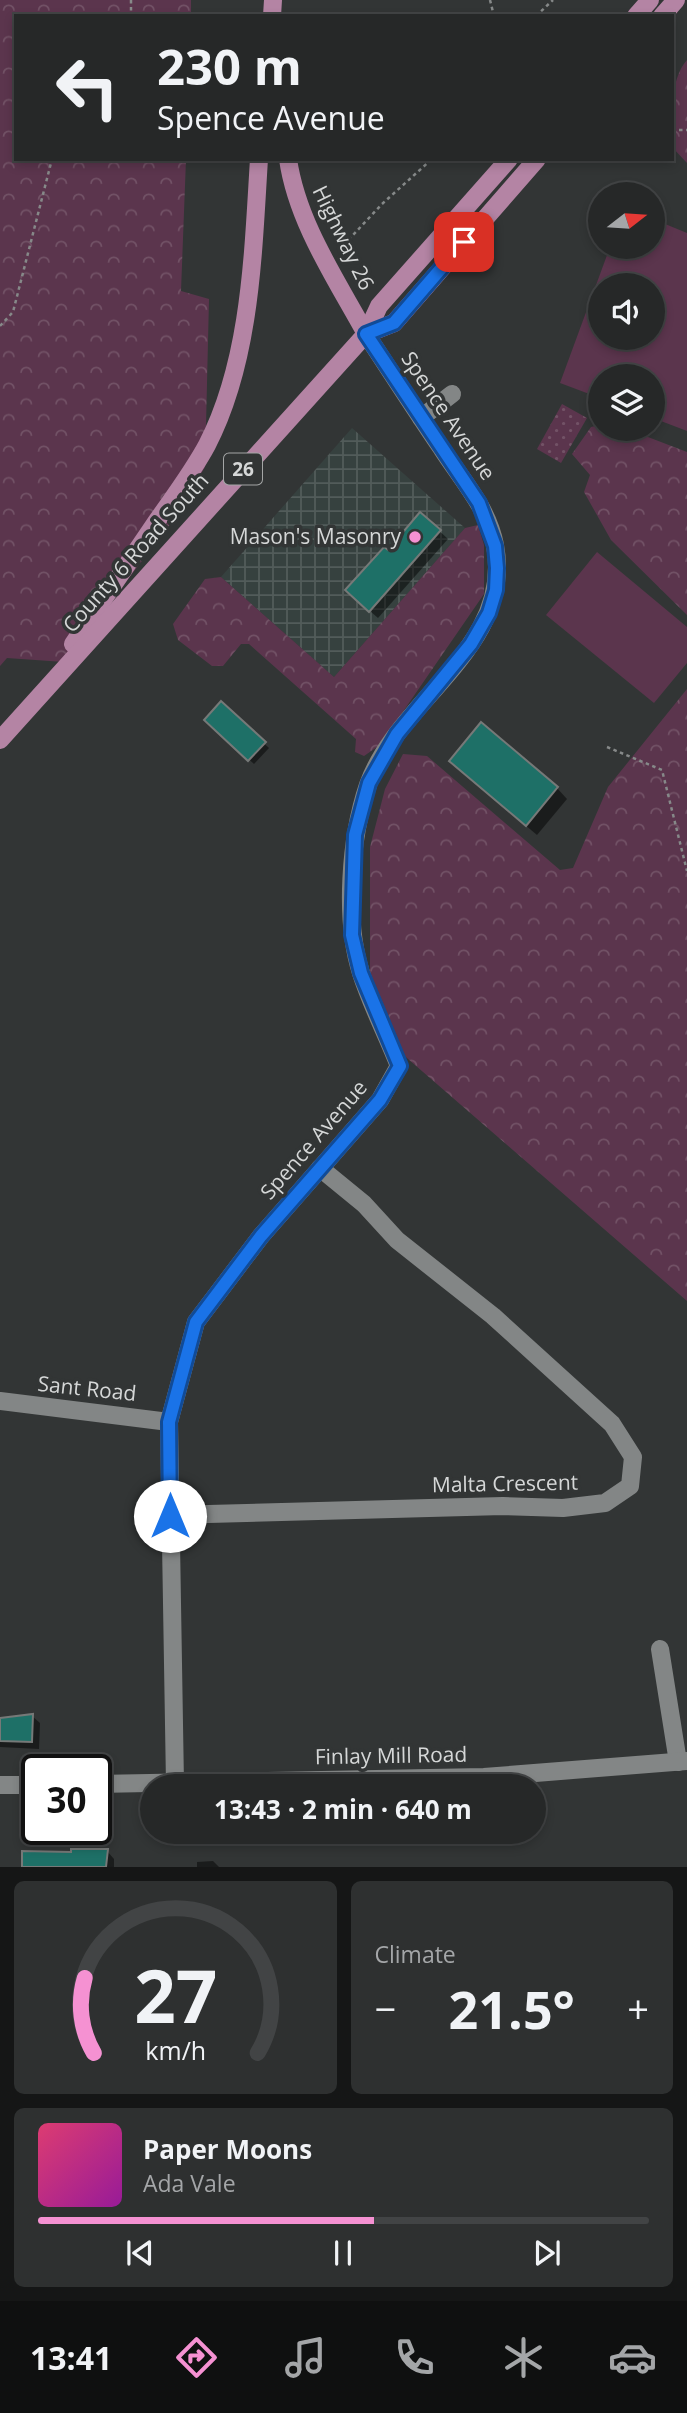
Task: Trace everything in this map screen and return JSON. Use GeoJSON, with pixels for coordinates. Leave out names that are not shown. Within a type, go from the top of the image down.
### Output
{"type":"FeatureCollection","features":[{"type":"Feature","properties":{"kind":"main road"},"geometry":{"type":"LineString","coordinates":[[638,14],[650,0]]}},
{"type":"Feature","properties":{"kind":"main road"},"geometry":{"type":"LineString","coordinates":[[664,14],[676,0]]}},
{"type":"Feature","properties":{"kind":"main road"},"geometry":{"type":"LineString","coordinates":[[26,710],[207,445],[230,386],[244,321],[259,161]]}},
{"type":"Feature","properties":{"kind":"main road","name":"Highway 26"},"geometry":{"type":"LineString","coordinates":[[288,161],[291,181],[325,260],[366,334]]}},
{"type":"Feature","properties":{"kind":"main road"},"geometry":{"type":"LineString","coordinates":[[366,334],[379,306],[507,161]]}},
{"type":"Feature","properties":{"kind":"main road"},"geometry":{"type":"LineString","coordinates":[[366,334],[394,323],[535,161]]}},
{"type":"Feature","properties":{"kind":"main road","name":"County 6 Road South"},"geometry":{"type":"LineString","coordinates":[[26,710],[366,334]]}},
{"type":"Feature","properties":{"kind":"main road","name":"26"},"geometry":{"type":"LineString","coordinates":[[0,740],[26,710]]}},
{"type":"Feature","properties":{"kind":"street","name":"Spence Avenue"},"geometry":{"type":"LineString","coordinates":[[175,1774],[169,1422],[196,1322],[261,1236],[380,1100],[400,1066],[361,973],[352,935],[355,835],[369,783],[397,734],[480,631],[496,590],[495,546],[489,523],[479,503],[366,334]]}},
{"type":"Feature","properties":{"kind":"street"},"geometry":{"type":"LineString","coordinates":[[421,418],[452,394]]}},
{"type":"Feature","properties":{"kind":"street","name":"Malta Crescent"},"geometry":{"type":"LineString","coordinates":[[170,1516],[503,1506],[564,1508],[605,1503],[629,1486],[633,1457],[612,1424],[494,1316],[397,1240],[364,1204],[320,1168]]}},
{"type":"Feature","properties":{"kind":"street","name":"Sant Road"},"geometry":{"type":"LineString","coordinates":[[0,1401],[169,1422]]}},
{"type":"Feature","properties":{"kind":"street"},"geometry":{"type":"LineString","coordinates":[[660,1649],[682,1761]]}},
{"type":"Feature","properties":{"kind":"street","name":"Finlay Mill Road"},"geometry":{"type":"LineString","coordinates":[[521,1774],[682,1761]]}},
{"type":"Feature","properties":{"kind":"street","name":"Finlay Mill Road"},"geometry":{"type":"LineString","coordinates":[[112,1784],[140,1784]]}},
{"type":"Feature","properties":{"kind":"street"},"geometry":{"type":"LineString","coordinates":[[0,1785],[21,1785]]}},
{"type":"Feature","properties":{"kind":"path"},"geometry":{"type":"LineString","coordinates":[[538,14],[553,0]]}},
{"type":"Feature","properties":{"kind":"path"},"geometry":{"type":"LineString","coordinates":[[0,326],[13,312],[51,161]]}},
{"type":"Feature","properties":{"kind":"path"},"geometry":{"type":"LineString","coordinates":[[325,260],[344,247],[382,204],[430,161]]}},
{"type":"Feature","properties":{"kind":"path"},"geometry":{"type":"LineString","coordinates":[[607,747],[662,770],[687,872]]}},
{"type":"Feature","properties":{"kind":"shaded area"},"geometry":{"type":"Polygon","coordinates":[[[352,428],[465,528],[334,677],[221,577],[352,428]]]}},
{"type":"Feature","properties":{"kind":"green space"},"geometry":{"type":"Polygon","coordinates":[[[0,0],[191,0],[191,14],[14,14],[14,161],[186,161],[181,291],[209,299],[205,467],[172,522],[64,662],[7,658],[0,666],[0,0]]]}},
{"type":"Feature","properties":{"kind":"green space"},"geometry":{"type":"Polygon","coordinates":[[[687,60],[687,163],[674,149],[674,89],[681,68],[687,60]]]}},
{"type":"Feature","properties":{"kind":"green space"},"geometry":{"type":"Polygon","coordinates":[[[665,224],[687,233],[687,431],[665,423],[665,364],[588,364],[588,394],[560,383],[588,307],[588,350],[665,350],[665,273],[600,273],[606,259],[665,259],[665,224]]]}},
{"type":"Feature","properties":{"kind":"green space"},"geometry":{"type":"Polygon","coordinates":[[[562,404],[587,418],[561,463],[537,449],[562,404]]]}},
{"type":"Feature","properties":{"kind":"green space"},"geometry":{"type":"Polygon","coordinates":[[[588,431],[588,441],[658,441],[687,452],[687,615],[611,540],[584,492],[590,475],[572,454],[588,431]]]}},
{"type":"Feature","properties":{"kind":"green space"},"geometry":{"type":"Polygon","coordinates":[[[478,525],[484,545],[484,594],[380,745],[364,756],[355,752],[356,739],[249,644],[241,644],[223,666],[212,666],[178,640],[173,624],[205,579],[221,577],[334,677],[465,528],[478,525]]]}},
{"type":"Feature","properties":{"kind":"green space"},"geometry":{"type":"Polygon","coordinates":[[[597,552],[687,627],[687,663],[654,703],[546,615],[597,552]]]}},
{"type":"Feature","properties":{"kind":"green space"},"geometry":{"type":"Polygon","coordinates":[[[687,689],[687,1301],[400,1052],[370,976],[370,847],[385,789],[403,754],[427,756],[560,870],[573,868],[608,787],[687,689]]]}},
{"type":"Feature","properties":{"kind":"building"},"geometry":{"type":"Polygon","coordinates":[[[420,512],[441,530],[369,612],[345,590],[384,547],[388,550],[420,512]]]}},
{"type":"Feature","properties":{"kind":"building"},"geometry":{"type":"Polygon","coordinates":[[[221,701],[266,742],[248,761],[204,720],[221,701]]]}},
{"type":"Feature","properties":{"kind":"building"},"geometry":{"type":"Polygon","coordinates":[[[481,722],[558,787],[526,826],[449,761],[481,722]]]}},
{"type":"Feature","properties":{"kind":"building"},"geometry":{"type":"Polygon","coordinates":[[[33,1714],[32,1742],[0,1741],[0,1718],[33,1714]]]}},
{"type":"Feature","properties":{"kind":"building"},"geometry":{"type":"Polygon","coordinates":[[[71,1849],[108,1849],[106,1867],[22,1867],[22,1851],[71,1852],[71,1849]]]}},
{"type":"Feature","properties":{"kind":"place","name":"Mason's Masonry"},"geometry":{"type":"Point","coordinates":[415,537]}},
{"type":"Feature","properties":{"kind":"route"},"geometry":{"type":"LineString","coordinates":[[170,1516],[169,1422],[196,1322],[261,1236],[380,1100],[400,1066],[361,973],[352,935],[355,835],[369,783],[397,734],[480,631],[496,590],[497,568],[489,523],[479,503],[366,334],[394,323],[464,242]]}}]}
